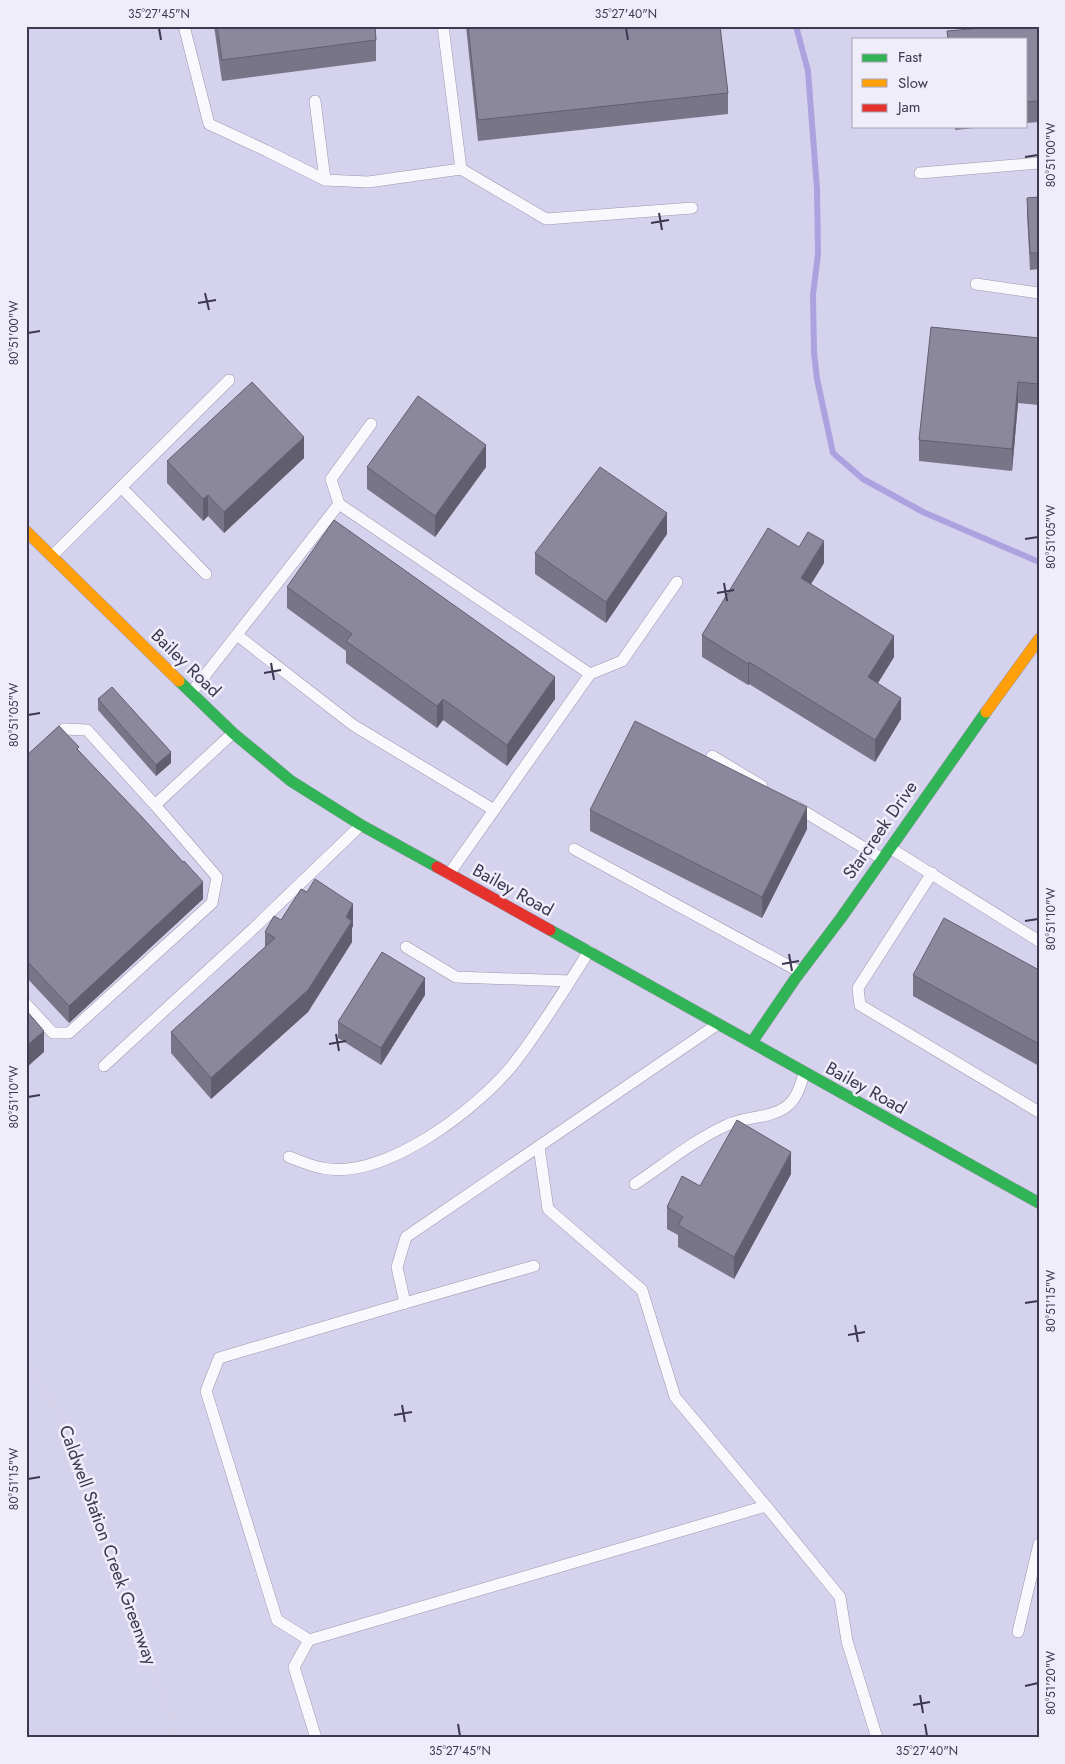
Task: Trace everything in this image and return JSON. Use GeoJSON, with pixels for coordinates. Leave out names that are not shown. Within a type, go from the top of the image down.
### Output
{"type":"FeatureCollection","features":[{"type":"Feature","properties":{"kind":"street","name":"Bailey Road"},"geometry":{"type":"LineString","coordinates":[[26,531],[233,733],[291,781],[361,825],[752,1042],[804,1074],[1039,1203]]}},
{"type":"Feature","properties":{"kind":"street","name":"Starcreek Drive"},"geometry":{"type":"LineString","coordinates":[[752,1042],[800,972],[841,918],[881,858],[1039,639]]}},
{"type":"Feature","properties":{"kind":"lane"},"geometry":{"type":"LineString","coordinates":[[184,26],[209,124],[325,180],[368,182],[461,169],[546,219],[692,208]]}},
{"type":"Feature","properties":{"kind":"lane"},"geometry":{"type":"LineString","coordinates":[[443,26],[461,169]]}},
{"type":"Feature","properties":{"kind":"lane"},"geometry":{"type":"LineString","coordinates":[[315,101],[325,180]]}},
{"type":"Feature","properties":{"kind":"lane"},"geometry":{"type":"LineString","coordinates":[[920,173],[1039,163]]}},
{"type":"Feature","properties":{"kind":"lane"},"geometry":{"type":"LineString","coordinates":[[976,284],[1039,293]]}},
{"type":"Feature","properties":{"kind":"lane"},"geometry":{"type":"LineString","coordinates":[[52,556],[229,380]]}},
{"type":"Feature","properties":{"kind":"lane"},"geometry":{"type":"LineString","coordinates":[[371,424],[331,479],[339,504],[590,674]]}},
{"type":"Feature","properties":{"kind":"lane"},"geometry":{"type":"LineString","coordinates":[[121,487],[206,574]]}},
{"type":"Feature","properties":{"kind":"lane"},"geometry":{"type":"LineString","coordinates":[[192,692],[339,504]]}},
{"type":"Feature","properties":{"kind":"lane"},"geometry":{"type":"LineString","coordinates":[[449,874],[590,674],[622,661],[677,582]]}},
{"type":"Feature","properties":{"kind":"lane"},"geometry":{"type":"LineString","coordinates":[[237,635],[353,725],[494,810]]}},
{"type":"Feature","properties":{"kind":"lane"},"geometry":{"type":"LineString","coordinates":[[26,1004],[53,1033],[69,1034],[212,903],[217,877],[155,805],[86,730],[64,729],[45,746]]}},
{"type":"Feature","properties":{"kind":"lane"},"geometry":{"type":"LineString","coordinates":[[155,805],[233,733]]}},
{"type":"Feature","properties":{"kind":"lane"},"geometry":{"type":"LineString","coordinates":[[712,756],[772,792]]}},
{"type":"Feature","properties":{"kind":"lane"},"geometry":{"type":"LineString","coordinates":[[788,802],[881,858]]}},
{"type":"Feature","properties":{"kind":"lane"},"geometry":{"type":"LineString","coordinates":[[104,1066],[254,928],[361,825]]}},
{"type":"Feature","properties":{"kind":"lane"},"geometry":{"type":"LineString","coordinates":[[890,848],[1039,941]]}},
{"type":"Feature","properties":{"kind":"lane"},"geometry":{"type":"LineString","coordinates":[[574,849],[800,972]]}},
{"type":"Feature","properties":{"kind":"lane"},"geometry":{"type":"LineString","coordinates":[[932,873],[858,988],[860,1005],[1039,1112]]}},
{"type":"Feature","properties":{"kind":"lane"},"geometry":{"type":"LineString","coordinates":[[406,947],[456,977],[570,981]]}},
{"type":"Feature","properties":{"kind":"lane"},"geometry":{"type":"LineString","coordinates":[[289,1157],[322,1168],[352,1168],[384,1161],[420,1142],[471,1107],[514,1064],[540,1028],[589,952]]}},
{"type":"Feature","properties":{"kind":"lane"},"geometry":{"type":"LineString","coordinates":[[405,1302],[397,1266],[406,1237],[718,1024]]}},
{"type":"Feature","properties":{"kind":"lane"},"geometry":{"type":"LineString","coordinates":[[635,1184],[722,1127],[776,1112],[787,1106],[796,1096],[804,1074]]}},
{"type":"Feature","properties":{"kind":"lane"},"geometry":{"type":"LineString","coordinates":[[539,1147],[548,1209],[642,1290],[675,1397],[840,1597],[847,1642],[877,1738]]}},
{"type":"Feature","properties":{"kind":"lane"},"geometry":{"type":"LineString","coordinates":[[309,1640],[277,1620],[206,1391],[219,1358],[405,1302],[534,1266]]}},
{"type":"Feature","properties":{"kind":"lane"},"geometry":{"type":"LineString","coordinates":[[316,1738],[294,1668],[309,1640],[766,1506]]}},
{"type":"Feature","properties":{"kind":"lane"},"geometry":{"type":"LineString","coordinates":[[1018,1632],[1039,1544]]}},
{"type":"Feature","properties":{"kind":"path","name":"Caldwell Station Creek Greenway"},"geometry":{"type":"LineString","coordinates":[[26,1358],[66,1426],[178,1738]]}},
{"type":"Feature","properties":{"kind":"building"},"geometry":{"type":"Polygon","coordinates":[[[217,26],[375,26],[376,40],[222,60],[217,26]]]}},
{"type":"Feature","properties":{"kind":"building"},"geometry":{"type":"Polygon","coordinates":[[[468,26],[720,26],[728,93],[478,120],[468,26]]]}},
{"type":"Feature","properties":{"kind":"building"},"geometry":{"type":"Polygon","coordinates":[[[1004,26],[1039,26],[1039,101],[1028,102],[1028,38],[948,38],[947,31],[1004,26]]]}},
{"type":"Feature","properties":{"kind":"building"},"geometry":{"type":"Polygon","coordinates":[[[1039,197],[1039,253],[1030,253],[1027,198],[1039,197]]]}},
{"type":"Feature","properties":{"kind":"building"},"geometry":{"type":"Polygon","coordinates":[[[931,327],[1039,338],[1039,384],[1018,382],[1012,449],[919,440],[931,327]]]}},
{"type":"Feature","properties":{"kind":"building"},"geometry":{"type":"Polygon","coordinates":[[[252,382],[304,437],[224,512],[208,495],[203,499],[167,461],[252,382]]]}},
{"type":"Feature","properties":{"kind":"building"},"geometry":{"type":"Polygon","coordinates":[[[418,396],[486,445],[435,516],[367,467],[418,396]]]}},
{"type":"Feature","properties":{"kind":"building"},"geometry":{"type":"Polygon","coordinates":[[[600,467],[667,513],[606,602],[535,553],[600,467]]]}},
{"type":"Feature","properties":{"kind":"building"},"geometry":{"type":"Polygon","coordinates":[[[334,520],[555,677],[507,745],[443,699],[437,706],[346,641],[352,634],[287,587],[334,520]]]}},
{"type":"Feature","properties":{"kind":"building"},"geometry":{"type":"Polygon","coordinates":[[[768,528],[799,547],[808,532],[824,541],[801,578],[894,636],[868,677],[901,698],[875,740],[702,635],[768,528]]]}},
{"type":"Feature","properties":{"kind":"building"},"geometry":{"type":"Polygon","coordinates":[[[112,687],[171,752],[156,765],[98,699],[112,687]]]}},
{"type":"Feature","properties":{"kind":"building"},"geometry":{"type":"Polygon","coordinates":[[[635,721],[807,807],[762,897],[590,810],[635,721]]]}},
{"type":"Feature","properties":{"kind":"building"},"geometry":{"type":"Polygon","coordinates":[[[59,726],[79,747],[77,749],[203,882],[69,1006],[26,960],[26,756],[59,726]]]}},
{"type":"Feature","properties":{"kind":"building"},"geometry":{"type":"Polygon","coordinates":[[[315,879],[353,904],[346,917],[352,921],[308,990],[211,1078],[171,1032],[275,938],[265,932],[274,916],[281,920],[301,889],[307,892],[315,879]]]}},
{"type":"Feature","properties":{"kind":"building"},"geometry":{"type":"Polygon","coordinates":[[[944,918],[1039,970],[1039,1044],[913,975],[944,918]]]}},
{"type":"Feature","properties":{"kind":"building"},"geometry":{"type":"Polygon","coordinates":[[[382,952],[425,978],[381,1048],[338,1022],[382,952]]]}},
{"type":"Feature","properties":{"kind":"building"},"geometry":{"type":"Polygon","coordinates":[[[26,1010],[44,1031],[26,1046],[26,1010]]]}},
{"type":"Feature","properties":{"kind":"building"},"geometry":{"type":"Polygon","coordinates":[[[737,1120],[791,1152],[734,1257],[678,1225],[683,1217],[667,1207],[682,1176],[700,1186],[737,1120]]]}},
{"type":"Feature","properties":{"kind":"waterway"},"geometry":{"type":"LineString","coordinates":[[796,26],[808,71],[817,189],[818,254],[813,295],[814,352],[817,379],[833,453],[863,479],[923,512],[1039,562]]}},
{"type":"Feature","properties":{"kind":"traffic: fast"},"geometry":{"type":"LineString","coordinates":[[179,681],[233,733],[291,781],[361,825],[437,867]]}},
{"type":"Feature","properties":{"kind":"traffic: fast"},"geometry":{"type":"LineString","coordinates":[[752,1042],[986,712]]}},
{"type":"Feature","properties":{"kind":"traffic: fast"},"geometry":{"type":"LineString","coordinates":[[550,930],[1039,1203]]}},
{"type":"Feature","properties":{"kind":"traffic: slow"},"geometry":{"type":"LineString","coordinates":[[26,531],[179,681]]}},
{"type":"Feature","properties":{"kind":"traffic: slow"},"geometry":{"type":"LineString","coordinates":[[986,712],[1039,639]]}},
{"type":"Feature","properties":{"kind":"traffic: jam"},"geometry":{"type":"LineString","coordinates":[[437,867],[550,930]]}}]}
